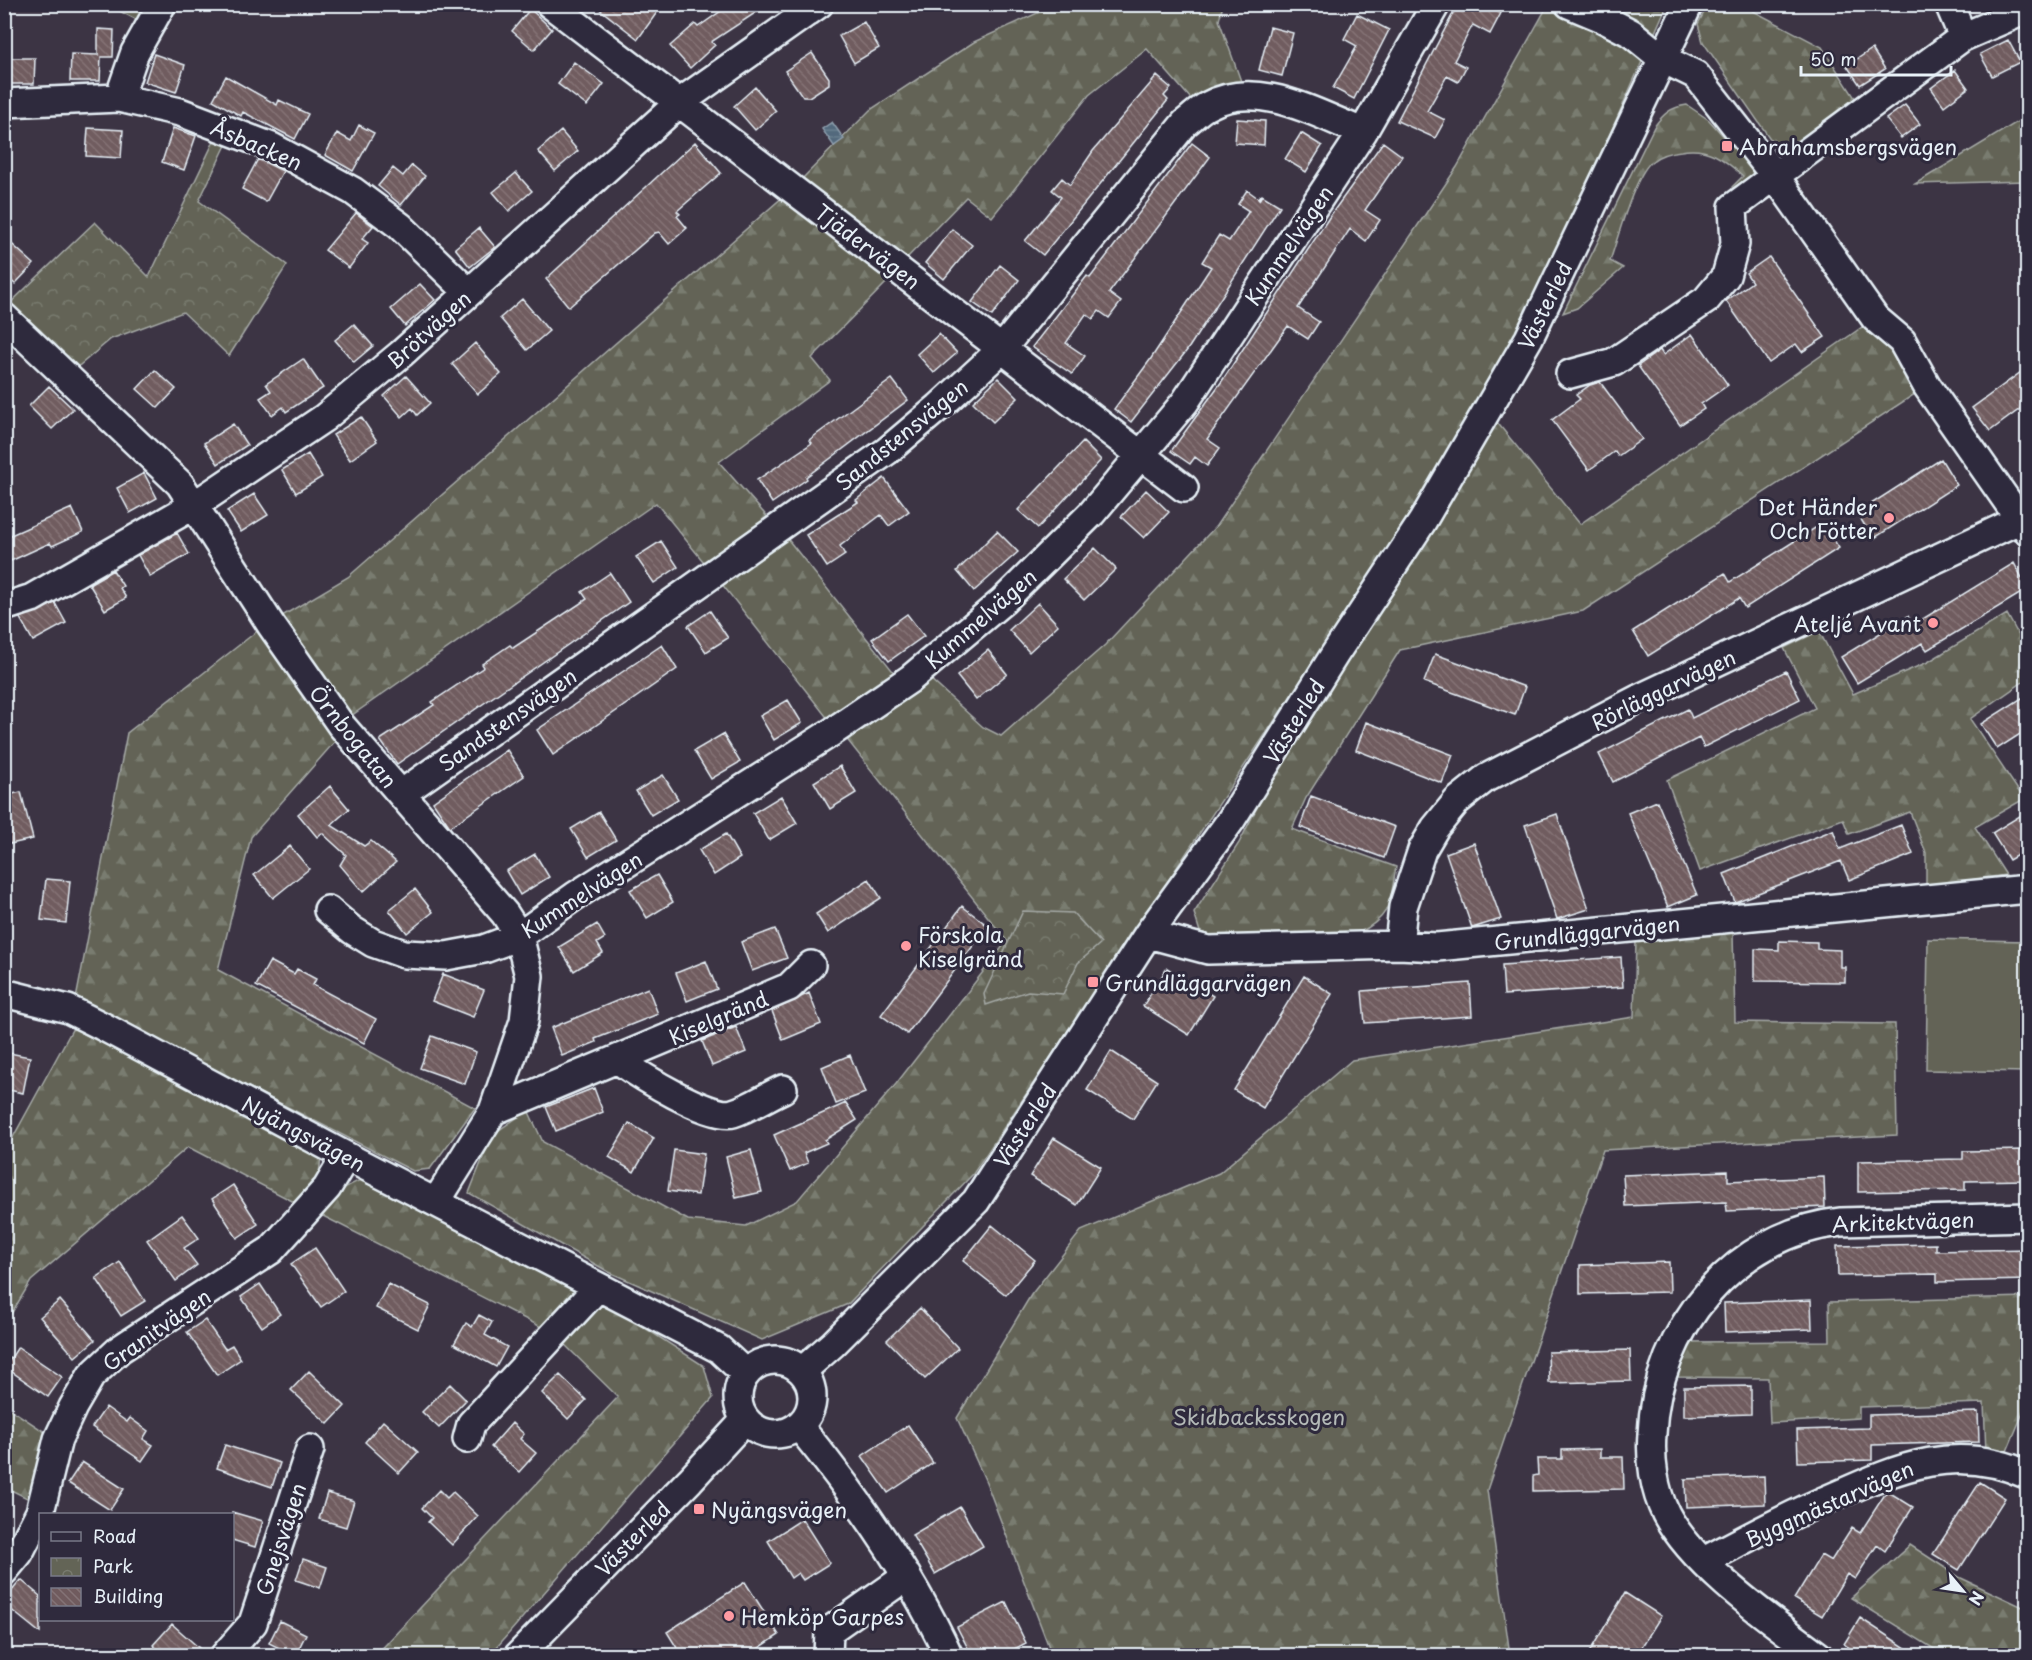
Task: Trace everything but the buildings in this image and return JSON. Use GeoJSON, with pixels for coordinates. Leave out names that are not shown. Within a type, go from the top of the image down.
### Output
{"type":"FeatureCollection","features":[{"type":"Feature","properties":{"kind":"street"},"geometry":{"type":"LineString","coordinates":[[119,98],[135,52],[162,4]]}},
{"type":"Feature","properties":{"kind":"street","name":"Tjädervägen"},"geometry":{"type":"LineString","coordinates":[[550,4],[982,332],[1001,350],[1143,454],[1184,488]]}},
{"type":"Feature","properties":{"kind":"street","name":"Brötvägen"},"geometry":{"type":"LineString","coordinates":[[4,607],[32,598],[196,504],[324,418],[401,354],[679,103],[819,4]]}},
{"type":"Feature","properties":{"kind":"street","name":"Kummelvägen"},"geometry":{"type":"LineString","coordinates":[[328,910],[352,930],[373,943],[404,954],[446,956],[484,949],[519,936],[575,896],[832,732],[910,679],[1003,601],[1092,513],[1185,402],[1363,132],[1436,4]]}},
{"type":"Feature","properties":{"kind":"street"},"geometry":{"type":"LineString","coordinates":[[1569,4],[1631,33],[1663,59],[1696,75],[1775,176],[1875,318],[1902,341],[1928,386],[2023,526]]}},
{"type":"Feature","properties":{"kind":"street","name":"Västerled"},"geometry":{"type":"LineString","coordinates":[[802,1371],[833,1344],[976,1201],[1148,934],[1231,820],[1428,512],[1529,338],[1689,4]]}},
{"type":"Feature","properties":{"kind":"street"},"geometry":{"type":"LineString","coordinates":[[1949,4],[1963,37]]}},
{"type":"Feature","properties":{"kind":"street"},"geometry":{"type":"LineString","coordinates":[[1570,374],[1614,362],[1706,300],[1726,276],[1735,244],[1733,207],[1963,37],[2028,9]]}},
{"type":"Feature","properties":{"kind":"street","name":"Sandstensvägen"},"geometry":{"type":"LineString","coordinates":[[401,794],[887,451],[939,408],[1001,350],[1185,123],[1208,105],[1237,96],[1268,96],[1363,132]]}},
{"type":"Feature","properties":{"kind":"street","name":"Åsbacken"},"geometry":{"type":"LineString","coordinates":[[4,103],[119,98],[180,112],[272,147],[353,190],[400,226],[468,292]]}},
{"type":"Feature","properties":{"kind":"street","name":"Örnbogatan"},"geometry":{"type":"LineString","coordinates":[[4,317],[180,484],[196,504],[271,625],[342,725],[505,914],[519,936],[529,976],[524,1021],[493,1111],[436,1202]]}},
{"type":"Feature","properties":{"kind":"street","name":"Rörläggarvägen"},"geometry":{"type":"LineString","coordinates":[[1399,945],[1403,907],[1422,849],[1435,828],[1457,801],[1486,778],[1642,697],[2023,526]]}},
{"type":"Feature","properties":{"kind":"street","name":"Grundläggarvägen"},"geometry":{"type":"LineString","coordinates":[[1148,934],[1208,950],[1399,945],[1437,947],[2028,889]]}},
{"type":"Feature","properties":{"kind":"street","name":"Kiselgränd"},"geometry":{"type":"LineString","coordinates":[[493,1111],[789,987],[811,964]]}},
{"type":"Feature","properties":{"kind":"street","name":"Nyängsvägen"},"geometry":{"type":"LineString","coordinates":[[4,993],[68,1009],[719,1349],[746,1374]]}},
{"type":"Feature","properties":{"kind":"street"},"geometry":{"type":"LineString","coordinates":[[618,1060],[639,1075],[704,1109],[731,1114],[783,1089]]}},
{"type":"Feature","properties":{"kind":"street","name":"Granitvägen"},"geometry":{"type":"LineString","coordinates":[[39,1513],[58,1439],[91,1376],[120,1349],[271,1250],[327,1188],[346,1156]]}},
{"type":"Feature","properties":{"kind":"street","name":"Arkitektvägen"},"geometry":{"type":"LineString","coordinates":[[1819,1656],[1755,1608],[1704,1561],[1678,1532],[1666,1513],[1656,1487],[1651,1447],[1657,1388],[1675,1344],[1706,1293],[1736,1265],[1764,1245],[1824,1223],[2028,1217]]}},
{"type":"Feature","properties":{"kind":"street"},"geometry":{"type":"LineString","coordinates":[[467,1439],[471,1424],[598,1287]]}},
{"type":"Feature","properties":{"kind":"street"},"geometry":{"type":"LineString","coordinates":[[776,1360],[792,1364],[802,1371],[813,1394],[810,1412],[800,1426],[776,1435],[762,1432],[745,1420],[738,1397],[746,1374],[763,1362],[776,1360]]}},
{"type":"Feature","properties":{"kind":"street","name":"Västerled"},"geometry":{"type":"LineString","coordinates":[[518,1656],[690,1480],[745,1420]]}},
{"type":"Feature","properties":{"kind":"street"},"geometry":{"type":"LineString","coordinates":[[800,1426],[907,1576],[949,1656]]}},
{"type":"Feature","properties":{"kind":"street","name":"Gnejsvägen"},"geometry":{"type":"LineString","coordinates":[[224,1656],[253,1623],[310,1449]]}},
{"type":"Feature","properties":{"kind":"street","name":"Byggmästarvägen"},"geometry":{"type":"LineString","coordinates":[[1704,1561],[1818,1503],[1905,1466],[1949,1459],[1979,1461],[2028,1475]]}},
{"type":"Feature","properties":{"kind":"street","name":"Granitvägen"},"geometry":{"type":"LineString","coordinates":[[4,1572],[19,1553],[39,1514]]}},
{"type":"Feature","properties":{"kind":"street"},"geometry":{"type":"LineString","coordinates":[[828,1656],[829,1631],[907,1576]]}},
{"type":"Feature","properties":{"kind":"green space"},"geometry":{"type":"Polygon","coordinates":[[[108,5],[135,5],[146,10],[139,21],[108,5]]]}},
{"type":"Feature","properties":{"kind":"green space"},"geometry":{"type":"Polygon","coordinates":[[[1055,5],[1223,5],[1219,20],[1242,84],[1221,86],[1192,100],[1147,49],[1089,95],[992,217],[966,197],[903,262],[799,182],[870,110],[974,42],[1055,5]]]}},
{"type":"Feature","properties":{"kind":"green space"},"geometry":{"type":"Polygon","coordinates":[[[1548,5],[1667,5],[1517,344],[1352,604],[973,1174],[848,1304],[762,1340],[609,1272],[469,1193],[492,1135],[528,1110],[543,1142],[688,1220],[746,1226],[797,1201],[896,1084],[1007,941],[845,737],[929,678],[983,727],[1001,736],[1105,645],[1216,526],[1457,167],[1548,5]]]}},
{"type":"Feature","properties":{"kind":"green space"},"geometry":{"type":"Polygon","coordinates":[[[1708,5],[1742,5],[1822,47],[1857,101],[1780,153],[1703,42],[1698,24],[1708,5]]]}},
{"type":"Feature","properties":{"kind":"green space"},"geometry":{"type":"Polygon","coordinates":[[[1687,105],[1709,120],[1751,167],[1753,175],[1745,184],[1733,191],[1732,187],[1743,176],[1715,155],[1691,150],[1669,153],[1654,159],[1645,170],[1633,194],[1610,261],[1623,268],[1577,308],[1563,313],[1654,127],[1668,112],[1676,107],[1687,105]]]}},
{"type":"Feature","properties":{"kind":"green space"},"geometry":{"type":"Polygon","coordinates":[[[2027,116],[2027,181],[1915,184],[2027,116]]]}},
{"type":"Feature","properties":{"kind":"green space"},"geometry":{"type":"Polygon","coordinates":[[[216,137],[228,141],[199,201],[287,265],[229,356],[183,312],[111,339],[74,370],[5,308],[95,222],[149,277],[216,137]]]}},
{"type":"Feature","properties":{"kind":"green space"},"geometry":{"type":"Polygon","coordinates":[[[784,196],[890,279],[812,358],[830,380],[719,462],[770,520],[707,566],[656,503],[348,718],[277,619],[348,577],[784,196]]]}},
{"type":"Feature","properties":{"kind":"green space"},"geometry":{"type":"Polygon","coordinates":[[[1875,318],[1927,386],[1583,611],[1400,650],[1306,798],[1292,829],[1396,867],[1390,899],[1377,921],[1358,933],[1215,937],[1200,932],[1194,913],[1239,843],[1335,654],[1487,410],[1580,524],[1875,318]]]}},
{"type":"Feature","properties":{"kind":"green space"},"geometry":{"type":"Polygon","coordinates":[[[786,537],[896,675],[829,720],[721,583],[786,537]]]}},
{"type":"Feature","properties":{"kind":"green space"},"geometry":{"type":"Polygon","coordinates":[[[2007,614],[2027,651],[2027,679],[1970,719],[2024,799],[1975,827],[2006,875],[1926,886],[1926,853],[1910,812],[1849,834],[1843,819],[1700,871],[1667,780],[1815,708],[1784,648],[1819,631],[1853,694],[1928,662],[2007,614]]]}},
{"type":"Feature","properties":{"kind":"green space"},"geometry":{"type":"Polygon","coordinates":[[[261,628],[338,738],[251,837],[218,970],[475,1108],[430,1169],[413,1171],[76,999],[127,733],[261,628]]]}},
{"type":"Feature","properties":{"kind":"green space"},"geometry":{"type":"Polygon","coordinates":[[[1023,911],[1073,913],[1101,943],[1078,963],[1063,994],[1028,991],[986,1005],[984,994],[1023,911]]]}},
{"type":"Feature","properties":{"kind":"green space","name":"Skidbacksskogen"},"geometry":{"type":"Polygon","coordinates":[[[1733,933],[1735,1022],[1895,1024],[1897,1135],[1603,1150],[1487,1490],[1510,1655],[1052,1655],[986,1482],[957,1418],[1031,1295],[1081,1231],[1219,1173],[1352,1060],[1634,1017],[1636,940],[1733,933]]]}},
{"type":"Feature","properties":{"kind":"green space"},"geometry":{"type":"Polygon","coordinates":[[[1928,939],[2027,941],[2027,1072],[1926,1070],[1928,939]]]}},
{"type":"Feature","properties":{"kind":"green space"},"geometry":{"type":"Polygon","coordinates":[[[73,1028],[321,1157],[318,1183],[300,1205],[188,1147],[31,1281],[5,1324],[5,1152],[73,1028]]]}},
{"type":"Feature","properties":{"kind":"green space"},"geometry":{"type":"Polygon","coordinates":[[[366,1177],[573,1285],[573,1300],[549,1331],[321,1215],[344,1188],[366,1177]]]}},
{"type":"Feature","properties":{"kind":"green space"},"geometry":{"type":"Polygon","coordinates":[[[2027,1297],[2027,1403],[2005,1456],[1986,1453],[1984,1403],[1859,1407],[1859,1418],[1770,1423],[1768,1378],[1673,1377],[1688,1342],[1830,1341],[1829,1302],[2027,1297]]]}},
{"type":"Feature","properties":{"kind":"green space"},"geometry":{"type":"Polygon","coordinates":[[[596,1305],[611,1306],[704,1366],[713,1398],[490,1655],[375,1656],[618,1397],[562,1342],[596,1305]]]}},
{"type":"Feature","properties":{"kind":"green space"},"geometry":{"type":"Polygon","coordinates":[[[4,1405],[51,1436],[33,1501],[5,1487],[4,1405]]]}},
{"type":"Feature","properties":{"kind":"green space"},"geometry":{"type":"Polygon","coordinates":[[[1910,1545],[1959,1577],[2027,1609],[2027,1655],[1944,1655],[1851,1598],[1910,1545]]]}},
{"type":"Feature","properties":{"kind":"water"},"geometry":{"type":"Polygon","coordinates":[[[832,122],[844,139],[834,146],[822,129],[832,122]]]}},
{"type":"Feature","properties":{"kind":"place","name":"Abrahamsbergsvägen"},"geometry":{"type":"Point","coordinates":[1727,146]}},
{"type":"Feature","properties":{"kind":"place","name":"Det Händer Och Fötter"},"geometry":{"type":"Point","coordinates":[1889,518]}},
{"type":"Feature","properties":{"kind":"place","name":"Ateljé Avant"},"geometry":{"type":"Point","coordinates":[1933,623]}},
{"type":"Feature","properties":{"kind":"place","name":"Förskola Kiselgränd"},"geometry":{"type":"Point","coordinates":[906,946]}},
{"type":"Feature","properties":{"kind":"place","name":"Grundläggarvägen"},"geometry":{"type":"Point","coordinates":[1093,982]}},
{"type":"Feature","properties":{"kind":"place","name":"Nyängsvägen"},"geometry":{"type":"Point","coordinates":[699,1509]}},
{"type":"Feature","properties":{"kind":"place","name":"Hemköp Garpes"},"geometry":{"type":"Point","coordinates":[729,1616]}}]}
